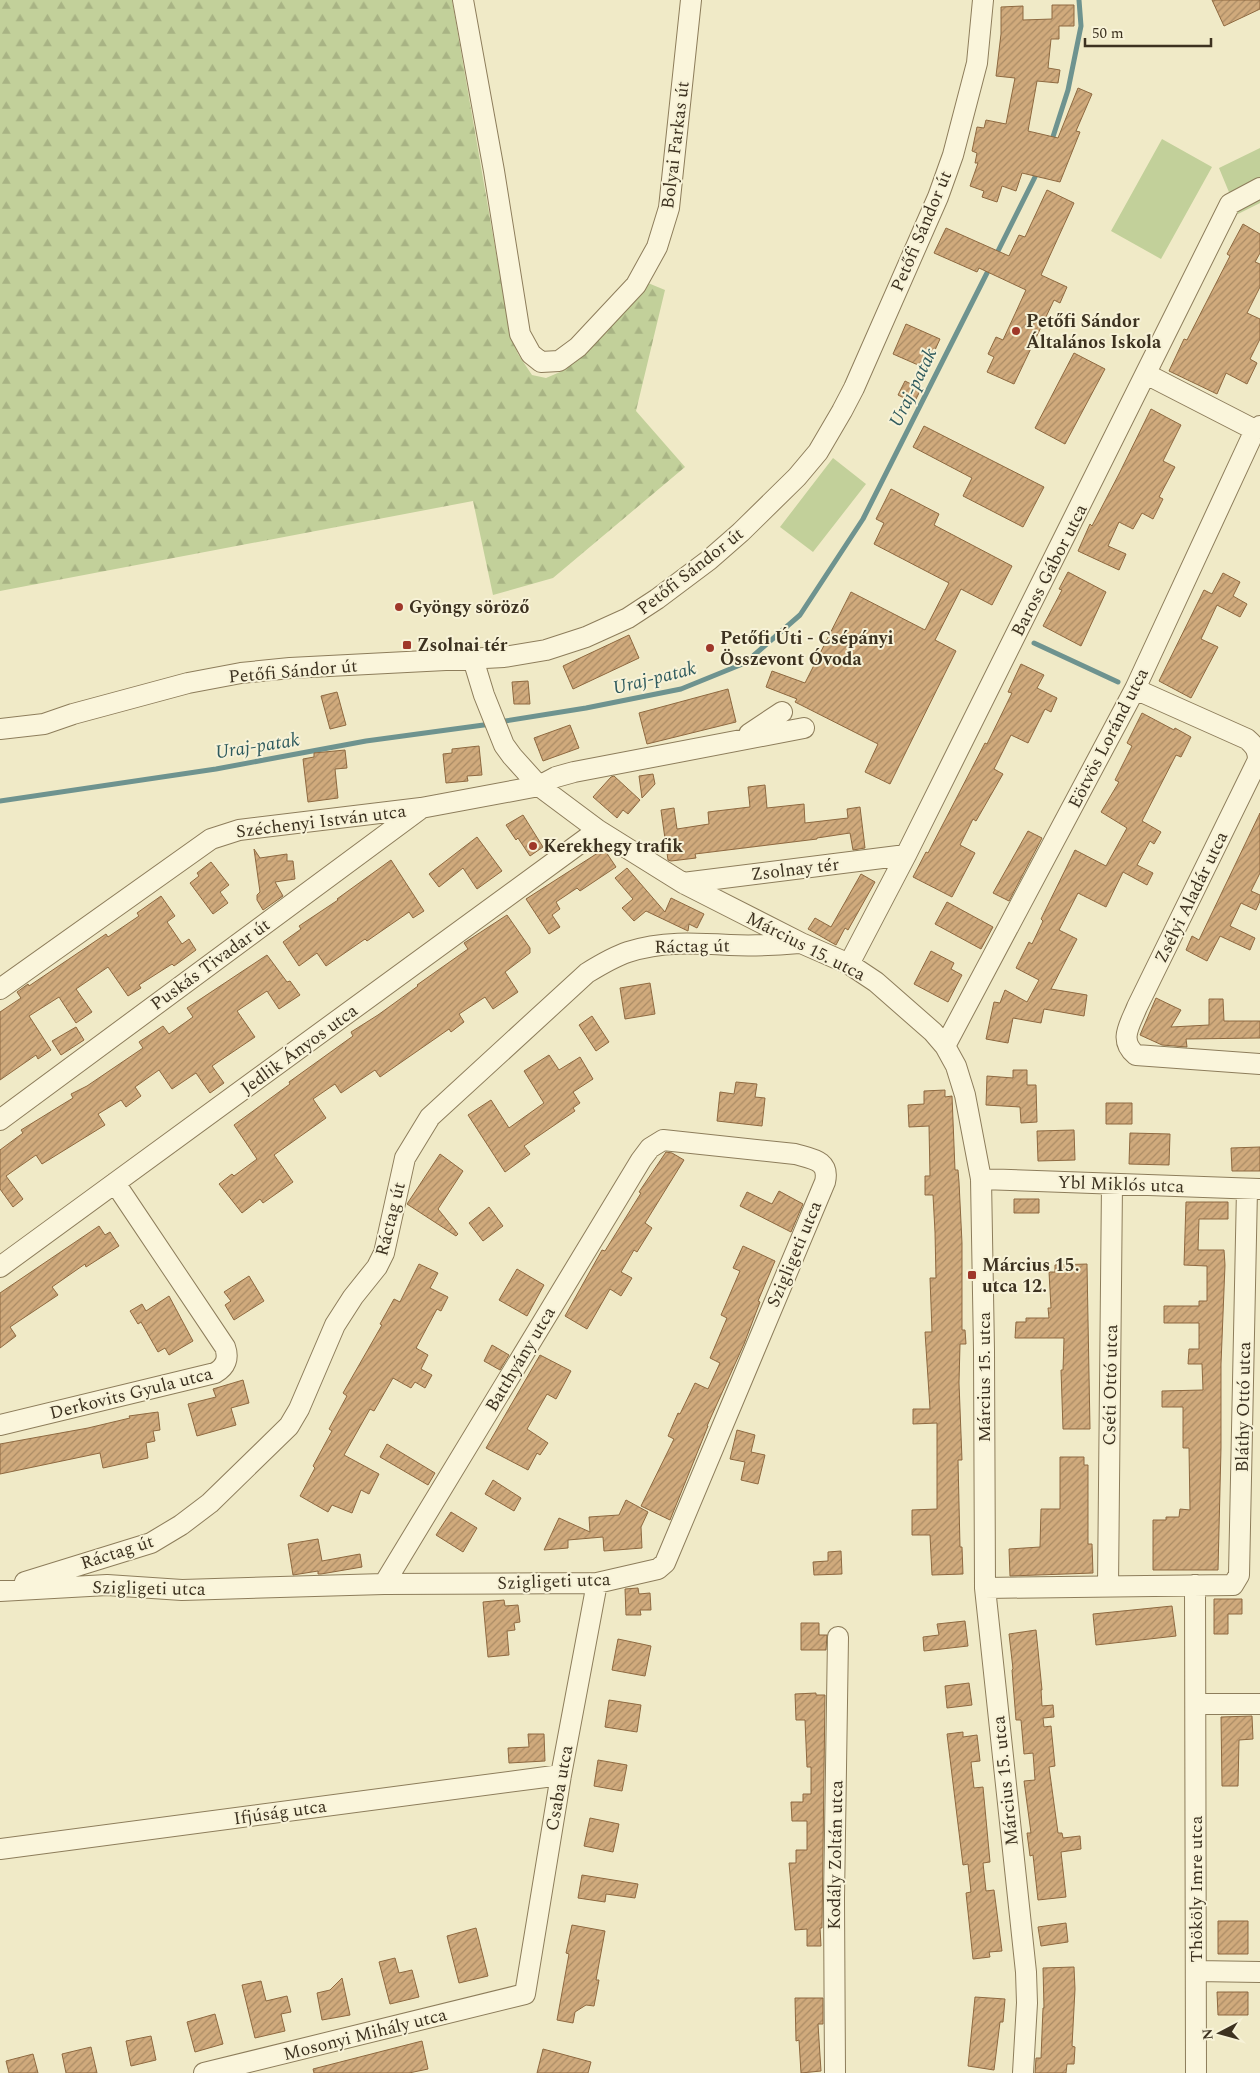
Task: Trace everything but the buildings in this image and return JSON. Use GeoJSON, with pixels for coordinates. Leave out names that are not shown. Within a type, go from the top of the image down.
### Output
{"type":"FeatureCollection","features":[{"type":"Feature","properties":{"kind":"street","name":"Bolyai Farkas út"},"geometry":{"type":"LineString","coordinates":[[464,0],[520,334],[531,354],[541,362],[559,361],[578,347],[636,285],[657,247],[668,208],[691,0]]}},
{"type":"Feature","properties":{"kind":"street","name":"Petőfi Sándor út"},"geometry":{"type":"LineString","coordinates":[[0,729],[44,724],[73,714],[188,683],[241,672],[504,656],[546,650],[586,637],[628,618],[710,560],[797,477],[818,452],[834,427],[854,388],[938,197],[953,155],[977,62],[983,0]]}},
{"type":"Feature","properties":{"kind":"street","name":"Baross Gábor utca"},"geometry":{"type":"LineString","coordinates":[[849,964],[906,855],[1230,204],[1260,188]]}},
{"type":"Feature","properties":{"kind":"street"},"geometry":{"type":"LineString","coordinates":[[1146,374],[1258,428]]}},
{"type":"Feature","properties":{"kind":"street","name":"Eötvös Loránd utca"},"geometry":{"type":"LineString","coordinates":[[945,1046],[1135,689],[1258,428]]}},
{"type":"Feature","properties":{"kind":"street","name":"Március 15. utca"},"geometry":{"type":"LineString","coordinates":[[473,658],[498,733],[512,756],[539,786],[598,830],[683,883],[801,943],[849,964],[876,982],[899,1001],[945,1046],[956,1066],[965,1095],[981,1179],[984,1331],[985,1588],[1026,1972],[1027,2003],[1023,2073]]}},
{"type":"Feature","properties":{"kind":"street","name":"Zsélyi Aladár utca"},"geometry":{"type":"LineString","coordinates":[[1135,689],[1247,739],[1255,745],[1258,752],[1258,760],[1137,1007],[1126,1039],[1128,1048],[1136,1055],[1260,1064]]}},
{"type":"Feature","properties":{"kind":"street"},"geometry":{"type":"LineString","coordinates":[[740,740],[782,712]]}},
{"type":"Feature","properties":{"kind":"street","name":"Széchenyi István utca"},"geometry":{"type":"LineString","coordinates":[[0,989],[211,839],[239,830],[421,808],[539,786],[574,772],[804,728]]}},
{"type":"Feature","properties":{"kind":"street","name":"Puskás Tivadar út"},"geometry":{"type":"LineString","coordinates":[[0,1120],[421,808]]}},
{"type":"Feature","properties":{"kind":"street","name":"Jedlik Ányos utca"},"geometry":{"type":"LineString","coordinates":[[0,1267],[598,830]]}},
{"type":"Feature","properties":{"kind":"street","name":"Zsolnay tér"},"geometry":{"type":"LineString","coordinates":[[683,883],[906,855]]}},
{"type":"Feature","properties":{"kind":"street","name":"Ráctag út"},"geometry":{"type":"LineString","coordinates":[[0,1591],[140,1547],[162,1537],[182,1525],[210,1503],[289,1426],[299,1409],[335,1325],[353,1297],[377,1267],[384,1253],[405,1158],[430,1117],[587,973],[621,954],[653,945],[681,943],[766,945],[801,943]]}},
{"type":"Feature","properties":{"kind":"street","name":"Szigligeti utca"},"geometry":{"type":"LineString","coordinates":[[0,1591],[107,1585],[182,1590],[384,1584],[597,1583],[658,1569],[664,1563],[827,1174],[824,1166],[816,1160],[795,1154],[664,1140]]}},
{"type":"Feature","properties":{"kind":"street","name":"Batthyány utca"},"geometry":{"type":"LineString","coordinates":[[384,1584],[641,1160],[650,1148],[664,1140]]}},
{"type":"Feature","properties":{"kind":"street","name":"Ybl Miklós utca"},"geometry":{"type":"LineString","coordinates":[[981,1179],[1253,1189]]}},
{"type":"Feature","properties":{"kind":"street","name":"Derkovits Gyula utca"},"geometry":{"type":"LineString","coordinates":[[0,1425],[215,1373],[222,1370],[225,1364],[227,1354],[225,1347],[115,1183]]}},
{"type":"Feature","properties":{"kind":"street","name":"Cséti Ottó utca"},"geometry":{"type":"LineString","coordinates":[[1108,1586],[1112,1184]]}},
{"type":"Feature","properties":{"kind":"street","name":"Bláthy Ottó utca"},"geometry":{"type":"LineString","coordinates":[[1195,1586],[1233,1585],[1240,1575],[1253,1189]]}},
{"type":"Feature","properties":{"kind":"street","name":"Csaba utca"},"geometry":{"type":"LineString","coordinates":[[525,1994],[561,1775],[597,1583]]}},
{"type":"Feature","properties":{"kind":"street"},"geometry":{"type":"LineString","coordinates":[[985,1588],[1195,1586]]}},
{"type":"Feature","properties":{"kind":"street","name":"Thököly Imre utca"},"geometry":{"type":"LineString","coordinates":[[1195,1586],[1196,2073]]}},
{"type":"Feature","properties":{"kind":"street","name":"Kodály Zoltán utca"},"geometry":{"type":"LineString","coordinates":[[834,2073],[834,1899],[838,1637]]}},
{"type":"Feature","properties":{"kind":"street"},"geometry":{"type":"LineString","coordinates":[[1196,1704],[1260,1704]]}},
{"type":"Feature","properties":{"kind":"street","name":"Ifjúság utca"},"geometry":{"type":"LineString","coordinates":[[0,1849],[561,1775]]}},
{"type":"Feature","properties":{"kind":"street"},"geometry":{"type":"LineString","coordinates":[[1196,1971],[1260,1972]]}},
{"type":"Feature","properties":{"kind":"street","name":"Mosonyi Mihály utca"},"geometry":{"type":"LineString","coordinates":[[204,2073],[525,1994]]}},
{"type":"Feature","properties":{"kind":"green space"},"geometry":{"type":"Polygon","coordinates":[[[0,0],[452,0],[510,333],[518,354],[532,375],[546,378],[560,372],[648,283],[665,290],[636,411],[685,467],[553,578],[493,595],[473,501],[0,591],[0,0]]]}},
{"type":"Feature","properties":{"kind":"green space"},"geometry":{"type":"Polygon","coordinates":[[[1162,139],[1212,167],[1161,259],[1111,231],[1162,139]]]}},
{"type":"Feature","properties":{"kind":"green space"},"geometry":{"type":"Polygon","coordinates":[[[1260,148],[1260,203],[1238,214],[1219,168],[1260,148]]]}},
{"type":"Feature","properties":{"kind":"green space"},"geometry":{"type":"Polygon","coordinates":[[[833,458],[866,484],[813,552],[780,527],[833,458]]]}},
{"type":"Feature","properties":{"kind":"waterway","name":"Uraj-patak"},"geometry":{"type":"LineString","coordinates":[[1051,143],[1068,90],[1081,26],[1079,0]]}},
{"type":"Feature","properties":{"kind":"waterway","name":"Uraj-patak"},"geometry":{"type":"LineString","coordinates":[[995,257],[1038,171]]}},
{"type":"Feature","properties":{"kind":"waterway","name":"Uraj-patak"},"geometry":{"type":"LineString","coordinates":[[499,722],[586,708],[681,689],[745,663],[800,615],[863,519],[990,267]]}},
{"type":"Feature","properties":{"kind":"waterway"},"geometry":{"type":"LineString","coordinates":[[1034,643],[1118,682]]}},
{"type":"Feature","properties":{"kind":"waterway","name":"Uraj-patak"},"geometry":{"type":"LineString","coordinates":[[0,801],[216,769],[366,741],[491,724]]}},
{"type":"Feature","properties":{"kind":"place","name":"Petőfi Sándor Általános Iskola"},"geometry":{"type":"Point","coordinates":[1016,331]}},
{"type":"Feature","properties":{"kind":"place","name":"Gyöngy söröző"},"geometry":{"type":"Point","coordinates":[399,607]}},
{"type":"Feature","properties":{"kind":"place","name":"Zsolnai tér"},"geometry":{"type":"Point","coordinates":[407,645]}},
{"type":"Feature","properties":{"kind":"place","name":"Petőfi Úti - Csépányi Összevont Óvoda"},"geometry":{"type":"Point","coordinates":[710,648]}},
{"type":"Feature","properties":{"kind":"place","name":"Kerekhegy trafik"},"geometry":{"type":"Point","coordinates":[533,846]}},
{"type":"Feature","properties":{"kind":"place","name":"Március 15. utca 12."},"geometry":{"type":"Point","coordinates":[972,1275]}}]}
